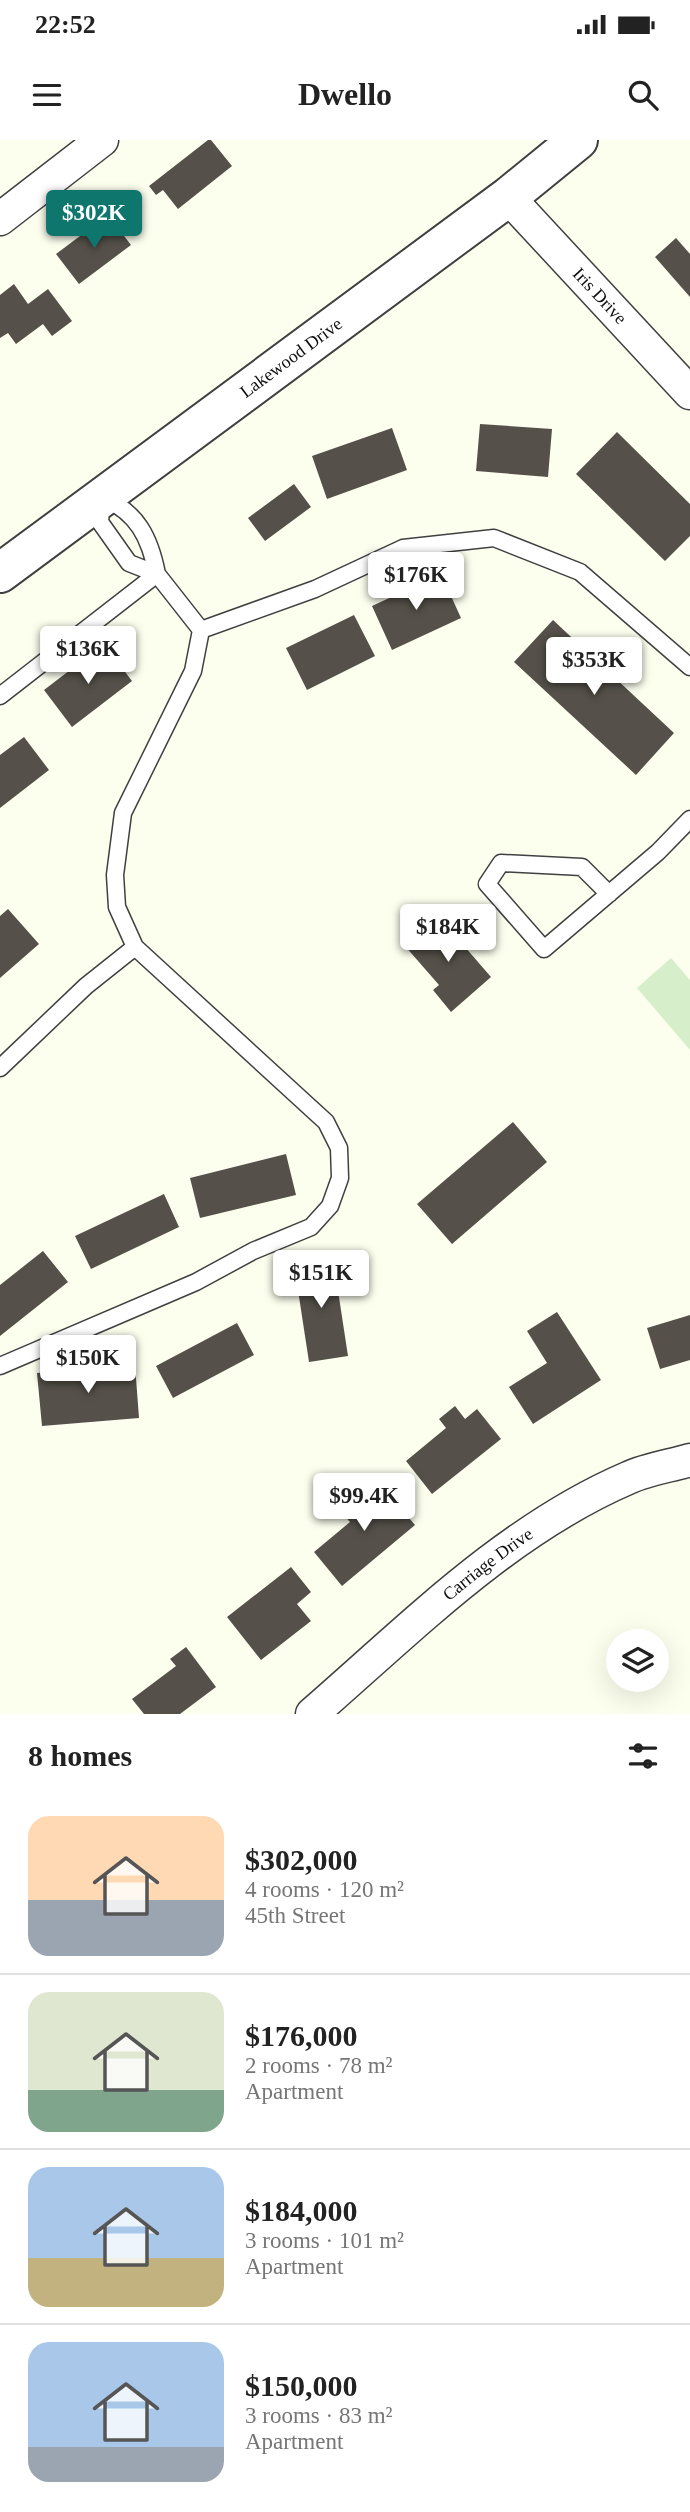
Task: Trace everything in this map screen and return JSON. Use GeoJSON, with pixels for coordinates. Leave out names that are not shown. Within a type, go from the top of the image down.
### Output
{"type":"FeatureCollection","features":[{"type":"Feature","properties":{"kind":"street"},"geometry":{"type":"LineString","coordinates":[[0,219],[102,140]]}},
{"type":"Feature","properties":{"kind":"street","name":"Lakewood Drive"},"geometry":{"type":"LineString","coordinates":[[0,572],[508,197],[578,140]]}},
{"type":"Feature","properties":{"kind":"street","name":"Iris Drive"},"geometry":{"type":"LineString","coordinates":[[508,197],[690,393]]}},
{"type":"Feature","properties":{"kind":"street","name":"Carriage Drive"},"geometry":{"type":"LineString","coordinates":[[312,1714],[466,1580],[542,1522],[629,1477],[690,1460]]}},
{"type":"Feature","properties":{"kind":"lane"},"geometry":{"type":"LineString","coordinates":[[0,1366],[196,1282],[253,1251],[311,1227],[330,1206],[340,1178],[339,1149],[326,1122],[135,947],[117,907],[114,875],[124,813],[194,671],[201,631],[156,574],[151,545],[122,506],[102,498],[100,522],[114,542],[129,563],[156,574]]}},
{"type":"Feature","properties":{"kind":"lane"},"geometry":{"type":"LineString","coordinates":[[201,631],[315,589],[402,548],[494,538],[580,572],[690,667]]}},
{"type":"Feature","properties":{"kind":"lane"},"geometry":{"type":"LineString","coordinates":[[0,696],[156,574]]}},
{"type":"Feature","properties":{"kind":"lane"},"geometry":{"type":"LineString","coordinates":[[609,894],[582,867],[500,863],[487,884],[544,949],[609,894],[658,852],[690,819]]}},
{"type":"Feature","properties":{"kind":"lane"},"geometry":{"type":"LineString","coordinates":[[0,1068],[86,986],[135,947]]}},
{"type":"Feature","properties":{"kind":"green space"},"geometry":{"type":"Polygon","coordinates":[[[671,958],[690,980],[690,1050],[637,988],[671,958]]]}},
{"type":"Feature","properties":{"kind":"building"},"geometry":{"type":"Polygon","coordinates":[[[211,140],[232,166],[178,209],[163,190],[156,195],[149,186],[211,140]]]}},
{"type":"Feature","properties":{"kind":"building"},"geometry":{"type":"Polygon","coordinates":[[[108,215],[131,245],[79,284],[56,254],[108,215]]]}},
{"type":"Feature","properties":{"kind":"building"},"geometry":{"type":"Polygon","coordinates":[[[676,238],[690,254],[690,297],[655,257],[676,238]]]}},
{"type":"Feature","properties":{"kind":"building"},"geometry":{"type":"Polygon","coordinates":[[[14,284],[28,304],[48,289],[72,321],[52,336],[43,324],[16,344],[8,333],[0,338],[0,295],[14,284]]]}},
{"type":"Feature","properties":{"kind":"building"},"geometry":{"type":"Polygon","coordinates":[[[480,424],[552,429],[548,477],[476,471],[480,424]]]}},
{"type":"Feature","properties":{"kind":"building"},"geometry":{"type":"Polygon","coordinates":[[[392,428],[407,470],[327,499],[312,456],[392,428]]]}},
{"type":"Feature","properties":{"kind":"building"},"geometry":{"type":"Polygon","coordinates":[[[617,432],[690,504],[690,536],[665,561],[576,474],[617,432]]]}},
{"type":"Feature","properties":{"kind":"building"},"geometry":{"type":"Polygon","coordinates":[[[294,484],[311,507],[265,541],[248,518],[294,484]]]}},
{"type":"Feature","properties":{"kind":"building"},"geometry":{"type":"Polygon","coordinates":[[[441,574],[461,618],[392,650],[372,606],[441,574]]]}},
{"type":"Feature","properties":{"kind":"building"},"geometry":{"type":"Polygon","coordinates":[[[354,615],[375,656],[307,690],[286,648],[354,615]]]}},
{"type":"Feature","properties":{"kind":"building"},"geometry":{"type":"Polygon","coordinates":[[[553,620],[674,733],[636,775],[514,662],[553,620]]]}},
{"type":"Feature","properties":{"kind":"building"},"geometry":{"type":"Polygon","coordinates":[[[104,644],[132,681],[72,727],[44,690],[104,644]]]}},
{"type":"Feature","properties":{"kind":"building"},"geometry":{"type":"Polygon","coordinates":[[[24,737],[49,770],[0,808],[0,755],[24,737]]]}},
{"type":"Feature","properties":{"kind":"building"},"geometry":{"type":"Polygon","coordinates":[[[8,909],[39,944],[0,978],[0,916],[8,909]]]}},
{"type":"Feature","properties":{"kind":"building"},"geometry":{"type":"Polygon","coordinates":[[[439,917],[491,977],[451,1012],[433,990],[439,985],[405,946],[439,917]]]}},
{"type":"Feature","properties":{"kind":"building"},"geometry":{"type":"Polygon","coordinates":[[[513,1122],[547,1162],[452,1244],[417,1204],[513,1122]]]}},
{"type":"Feature","properties":{"kind":"building"},"geometry":{"type":"Polygon","coordinates":[[[286,1154],[296,1195],[200,1218],[190,1178],[286,1154]]]}},
{"type":"Feature","properties":{"kind":"building"},"geometry":{"type":"Polygon","coordinates":[[[164,1194],[179,1227],[91,1269],[75,1236],[164,1194]]]}},
{"type":"Feature","properties":{"kind":"building"},"geometry":{"type":"Polygon","coordinates":[[[43,1251],[68,1282],[0,1336],[0,1285],[43,1251]]]}},
{"type":"Feature","properties":{"kind":"building"},"geometry":{"type":"Polygon","coordinates":[[[333,1258],[348,1356],[309,1362],[294,1264],[333,1258]]]}},
{"type":"Feature","properties":{"kind":"building"},"geometry":{"type":"Polygon","coordinates":[[[557,1312],[601,1380],[533,1424],[509,1387],[547,1363],[527,1331],[557,1312]]]}},
{"type":"Feature","properties":{"kind":"building"},"geometry":{"type":"Polygon","coordinates":[[[690,1315],[690,1360],[660,1369],[647,1328],[690,1315]]]}},
{"type":"Feature","properties":{"kind":"building"},"geometry":{"type":"Polygon","coordinates":[[[237,1323],[254,1355],[173,1398],[156,1366],[237,1323]]]}},
{"type":"Feature","properties":{"kind":"building"},"geometry":{"type":"Polygon","coordinates":[[[135,1365],[139,1418],[42,1426],[37,1373],[135,1365]]]}},
{"type":"Feature","properties":{"kind":"building"},"geometry":{"type":"Polygon","coordinates":[[[455,1406],[465,1419],[477,1409],[501,1439],[432,1494],[406,1461],[446,1428],[439,1419],[455,1406]]]}},
{"type":"Feature","properties":{"kind":"building"},"geometry":{"type":"Polygon","coordinates":[[[377,1480],[415,1525],[342,1586],[314,1552],[350,1522],[340,1511],[377,1480]]]}},
{"type":"Feature","properties":{"kind":"building"},"geometry":{"type":"Polygon","coordinates":[[[291,1567],[311,1592],[297,1604],[311,1621],[261,1660],[227,1617],[291,1567]]]}},
{"type":"Feature","properties":{"kind":"building"},"geometry":{"type":"Polygon","coordinates":[[[186,1647],[216,1687],[180,1714],[144,1714],[132,1699],[176,1666],[170,1659],[186,1647]]]}}]}
